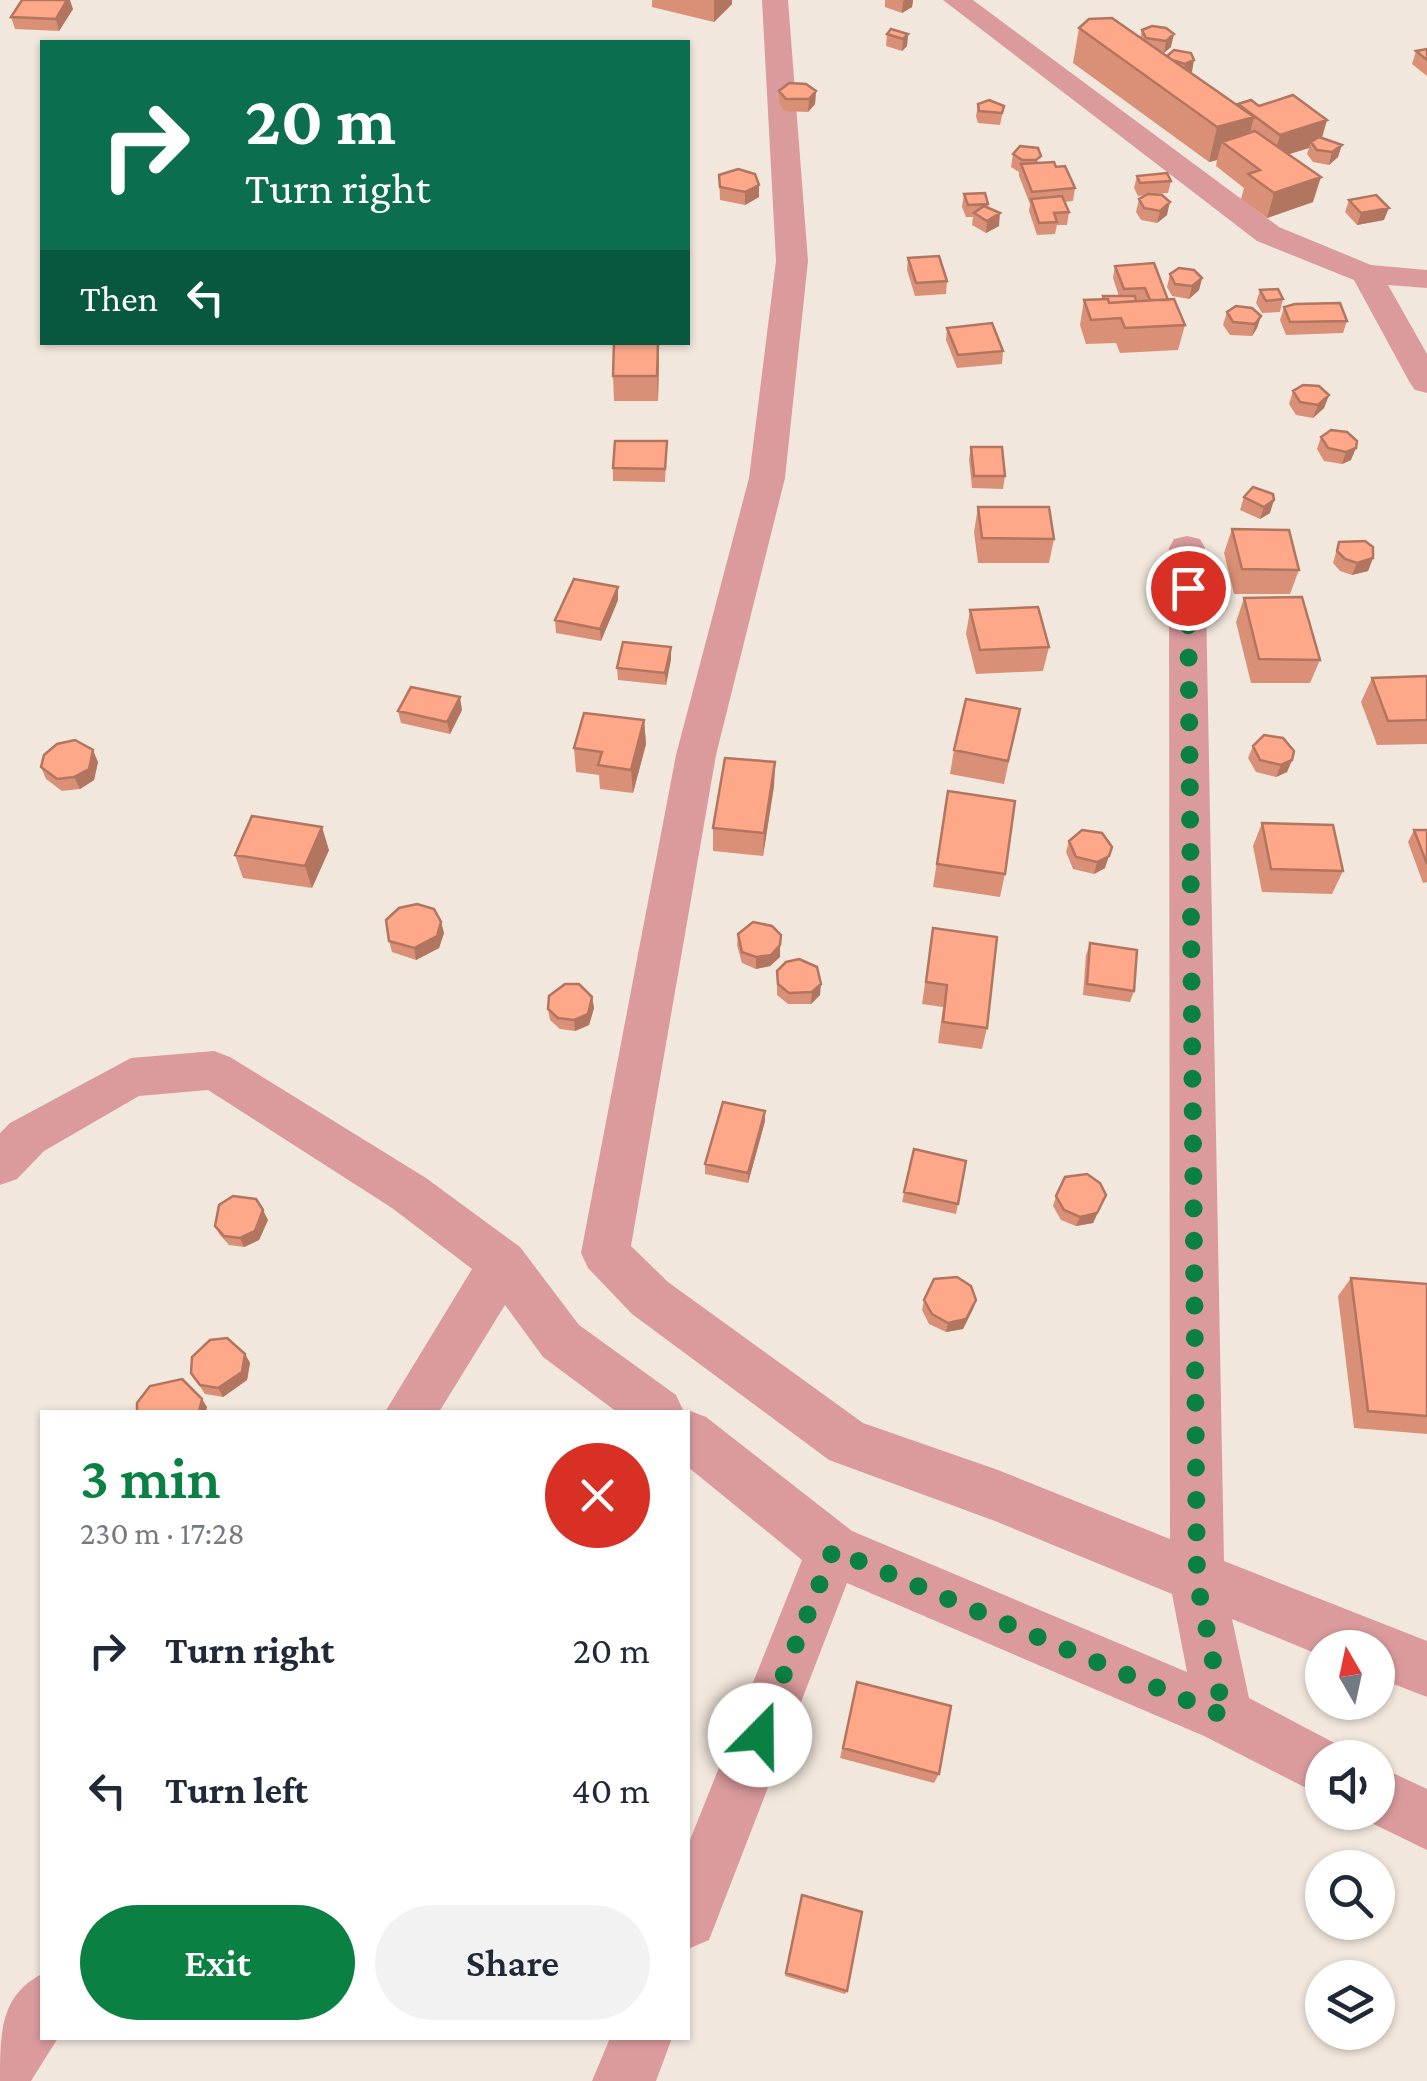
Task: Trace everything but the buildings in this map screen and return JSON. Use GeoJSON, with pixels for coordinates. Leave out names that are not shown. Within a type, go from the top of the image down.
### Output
{"type":"FeatureCollection","features":[{"type":"Feature","properties":{"kind":"street"},"geometry":{"type":"LineString","coordinates":[[775,0],[792,261],[767,478],[696,754],[604,1252],[650,1298],[847,1442],[998,1496],[1324,1630]]}},
{"type":"Feature","properties":{"kind":"street"},"geometry":{"type":"LineString","coordinates":[[956,0],[1268,234],[1366,274],[1427,279]]}},
{"type":"Feature","properties":{"kind":"street"},"geometry":{"type":"LineString","coordinates":[[1366,274],[1427,383]]}},
{"type":"Feature","properties":{"kind":"street"},"geometry":{"type":"LineString","coordinates":[[1187,548],[1197,1581],[1224,1716]]}},
{"type":"Feature","properties":{"kind":"street"},"geometry":{"type":"LineString","coordinates":[[0,1164],[27,1137],[130,1077],[214,1070],[409,1193],[504,1264],[561,1341],[655,1410]]}},
{"type":"Feature","properties":{"kind":"street"},"geometry":{"type":"LineString","coordinates":[[412,1410],[504,1264]]}},
{"type":"Feature","properties":{"kind":"street"},"geometry":{"type":"LineString","coordinates":[[690,1436],[833,1550],[1224,1716],[1305,1758]]}},
{"type":"Feature","properties":{"kind":"street"},"geometry":{"type":"LineString","coordinates":[[690,1915],[833,1550]]}},
{"type":"Feature","properties":{"kind":"street"},"geometry":{"type":"LineString","coordinates":[[1395,1657],[1427,1669]]}},
{"type":"Feature","properties":{"kind":"street"},"geometry":{"type":"LineString","coordinates":[[1395,1805],[1427,1821]]}},
{"type":"Feature","properties":{"kind":"street"},"geometry":{"type":"LineString","coordinates":[[0,2073],[40,2008]]}},
{"type":"Feature","properties":{"kind":"street"},"geometry":{"type":"LineString","coordinates":[[624,2081],[640,2040]]}},
{"type":"Feature","properties":{"kind":"route"},"geometry":{"type":"LineString","coordinates":[[760,1735],[833,1550],[1224,1716],[1197,1581],[1188,588]]}}]}
